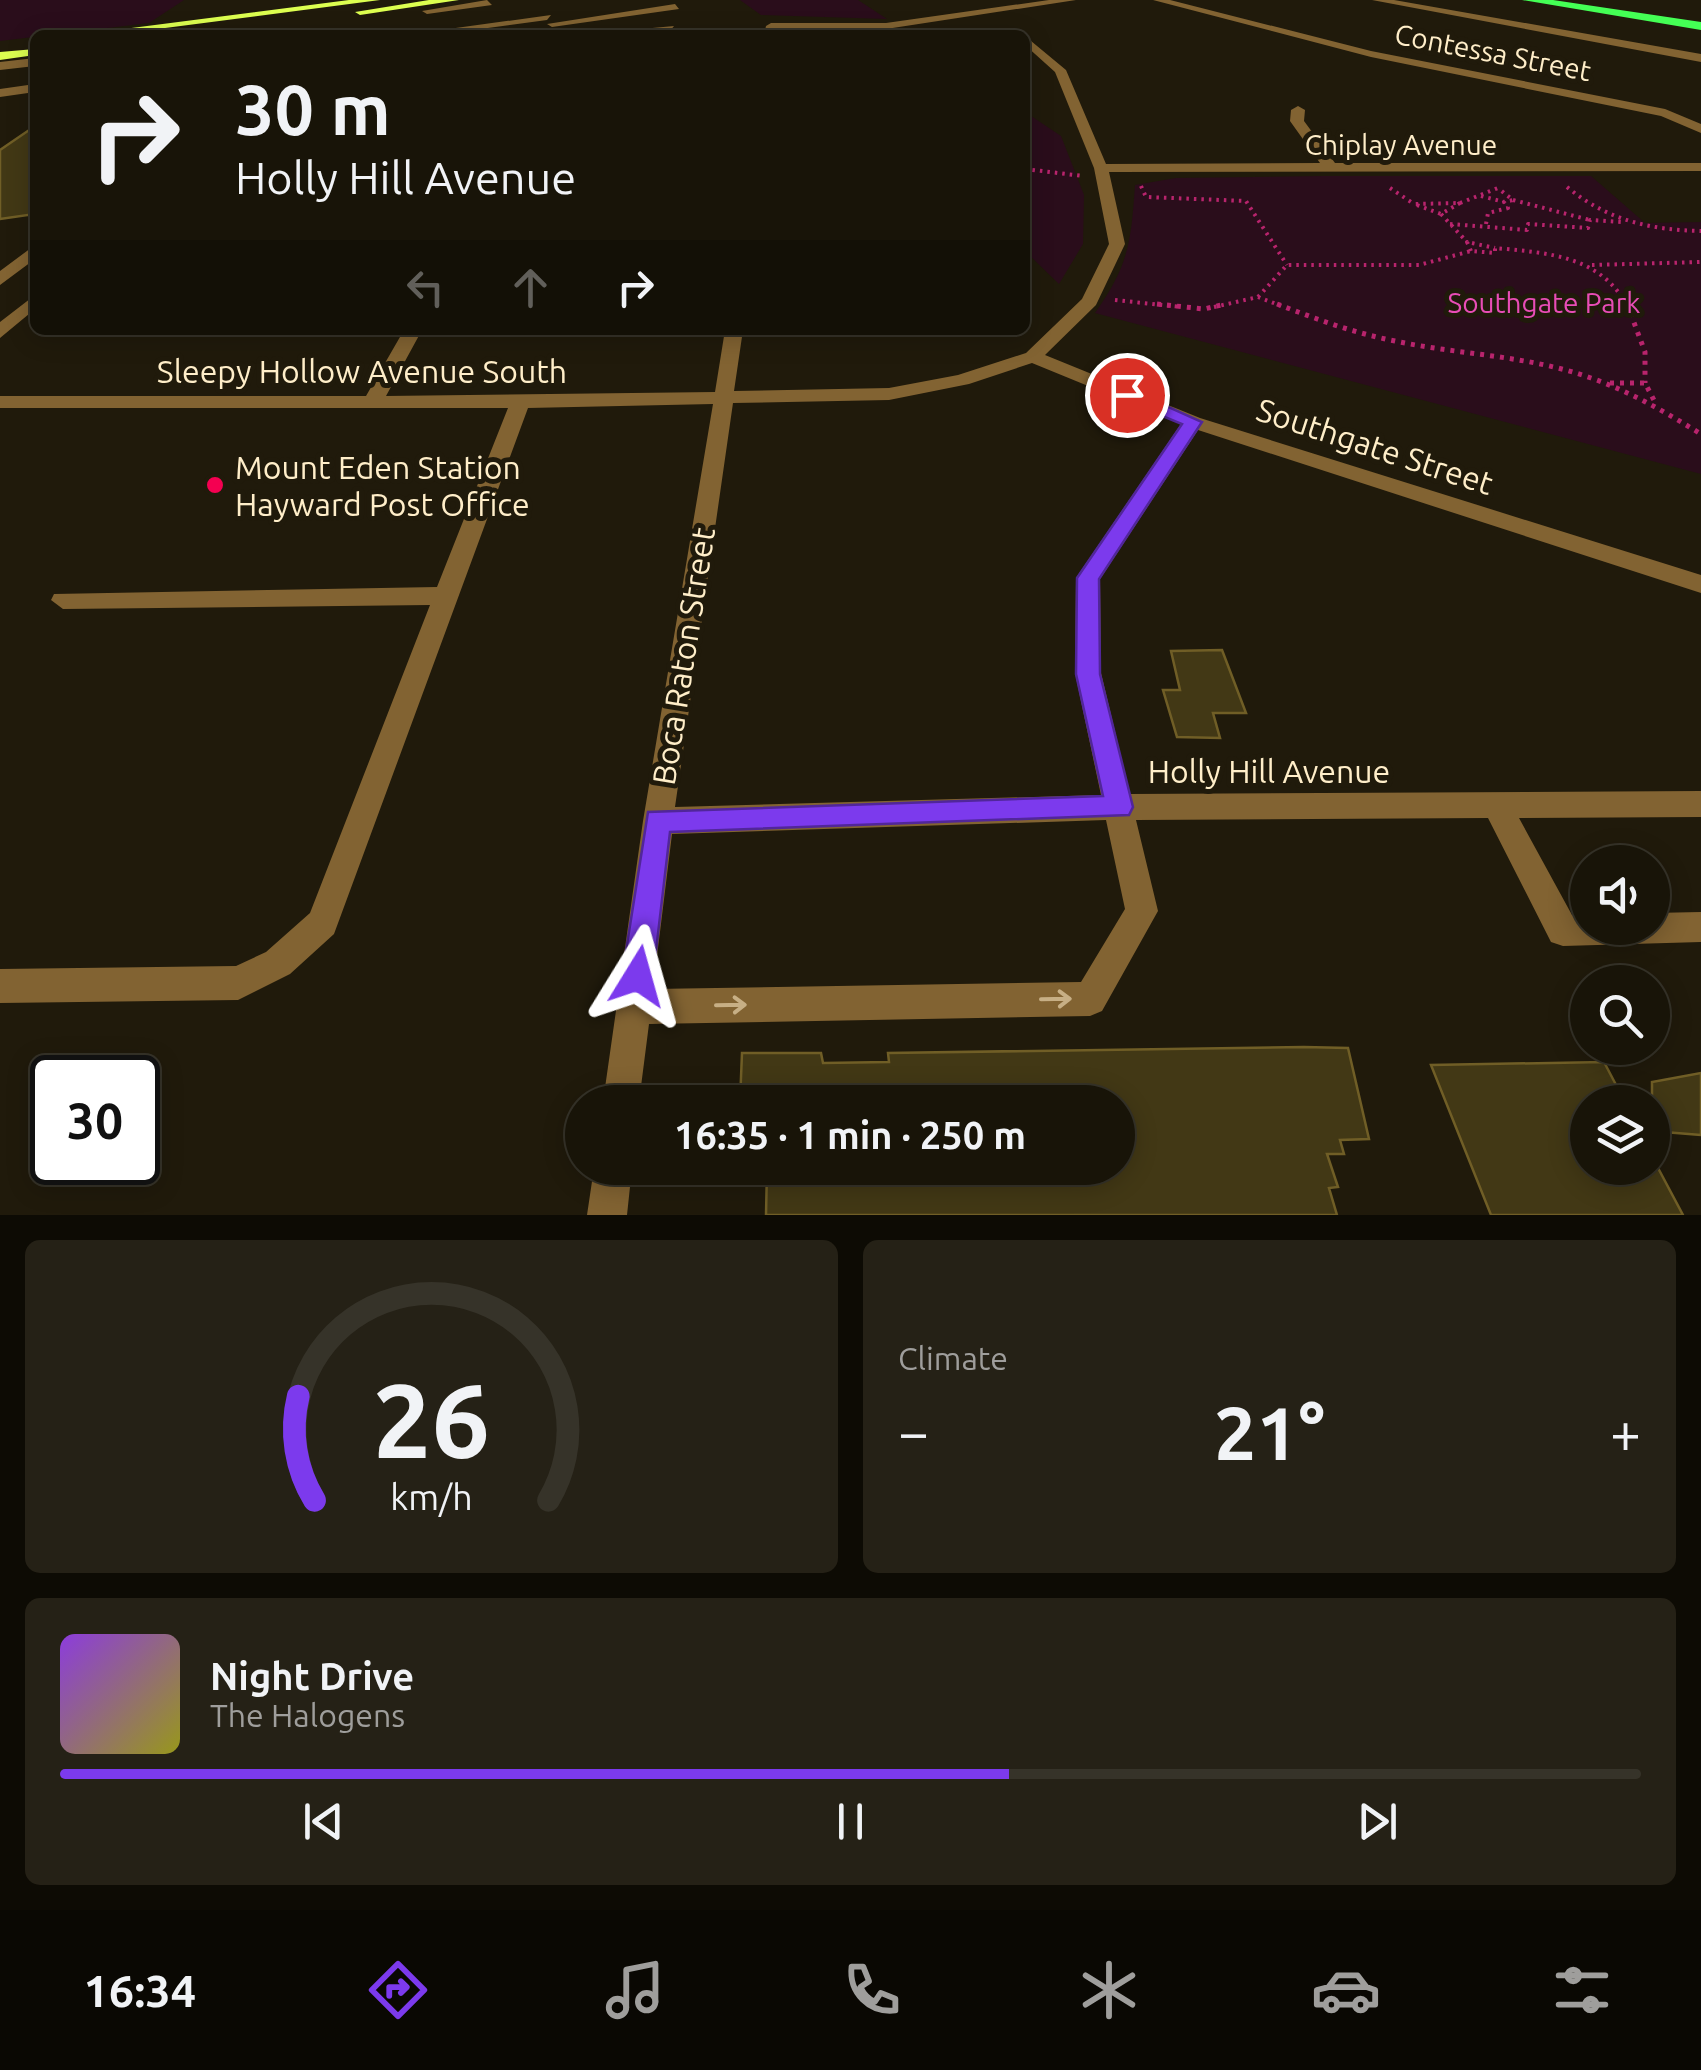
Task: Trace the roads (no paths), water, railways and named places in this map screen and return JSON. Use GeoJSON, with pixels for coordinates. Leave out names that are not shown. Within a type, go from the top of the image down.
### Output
{"type":"FeatureCollection","features":[{"type":"Feature","properties":{"kind":"highway"},"geometry":{"type":"LineString","coordinates":[[1528,0],[1701,21]]}},
{"type":"Feature","properties":{"kind":"highway"},"geometry":{"type":"LineString","coordinates":[[1560,0],[1701,21]]}},
{"type":"Feature","properties":{"kind":"highway"},"geometry":{"type":"LineString","coordinates":[[1607,0],[1701,21]]}},
{"type":"Feature","properties":{"kind":"main road"},"geometry":{"type":"LineString","coordinates":[[125,30],[375,0]]}},
{"type":"Feature","properties":{"kind":"main road"},"geometry":{"type":"LineString","coordinates":[[211,30],[454,0]]}},
{"type":"Feature","properties":{"kind":"main road"},"geometry":{"type":"LineString","coordinates":[[0,45],[30,42]]}},
{"type":"Feature","properties":{"kind":"main road"},"geometry":{"type":"LineString","coordinates":[[0,56],[30,53]]}},
{"type":"Feature","properties":{"kind":"street"},"geometry":{"type":"LineString","coordinates":[[955,0],[997,22]]}},
{"type":"Feature","properties":{"kind":"street"},"geometry":{"type":"LineString","coordinates":[[793,30],[886,26],[1071,0]]}},
{"type":"Feature","properties":{"kind":"street","name":"Contessa Street"},"geometry":{"type":"LineString","coordinates":[[1158,0],[1371,54],[1652,110],[1701,129]]}},
{"type":"Feature","properties":{"kind":"street"},"geometry":{"type":"LineString","coordinates":[[1376,0],[1701,58]]}},
{"type":"Feature","properties":{"kind":"street"},"geometry":{"type":"LineString","coordinates":[[588,3],[600,11],[633,7]]}},
{"type":"Feature","properties":{"kind":"street"},"geometry":{"type":"LineString","coordinates":[[448,30],[548,16],[601,18],[680,4],[671,30]]}},
{"type":"Feature","properties":{"kind":"street"},"geometry":{"type":"LineString","coordinates":[[432,13],[490,6]]}},
{"type":"Feature","properties":{"kind":"street"},"geometry":{"type":"LineString","coordinates":[[601,18],[608,30]]}},
{"type":"Feature","properties":{"kind":"street"},"geometry":{"type":"LineString","coordinates":[[1030,44],[1060,70],[1117,244],[1092,297],[1033,357]]}},
{"type":"Feature","properties":{"kind":"street"},"geometry":{"type":"LineString","coordinates":[[0,66],[30,63]]}},
{"type":"Feature","properties":{"kind":"street"},"geometry":{"type":"LineString","coordinates":[[0,92],[30,89]]}},
{"type":"Feature","properties":{"kind":"street"},"geometry":{"type":"LineString","coordinates":[[1298,110],[1297,121],[1331,168]]}},
{"type":"Feature","properties":{"kind":"street","name":"Chiplay Avenue"},"geometry":{"type":"LineString","coordinates":[[1093,172],[1701,166]]}},
{"type":"Feature","properties":{"kind":"street"},"geometry":{"type":"LineString","coordinates":[[0,284],[30,255]]}},
{"type":"Feature","properties":{"kind":"street"},"geometry":{"type":"LineString","coordinates":[[0,284],[30,287]]}},
{"type":"Feature","properties":{"kind":"street"},"geometry":{"type":"LineString","coordinates":[[0,332],[30,305]]}},
{"type":"Feature","properties":{"kind":"street"},"geometry":{"type":"LineString","coordinates":[[373,401],[410,335]]}},
{"type":"Feature","properties":{"kind":"street","name":"Boca Raton Street"},"geometry":{"type":"LineString","coordinates":[[623,1085],[658,821],[733,335]]}},
{"type":"Feature","properties":{"kind":"street","name":"Sleepy Hollow Avenue South"},"geometry":{"type":"LineString","coordinates":[[0,402],[520,402],[889,394],[962,380],[1033,357]]}},
{"type":"Feature","properties":{"kind":"street","name":"Southgate Street"},"geometry":{"type":"LineString","coordinates":[[1033,357],[1192,422],[1701,584]]}},
{"type":"Feature","properties":{"kind":"street"},"geometry":{"type":"LineString","coordinates":[[0,986],[238,983],[278,963],[322,923],[520,402]]}},
{"type":"Feature","properties":{"kind":"street"},"geometry":{"type":"LineString","coordinates":[[634,1007],[1090,998],[1142,911],[1088,674],[1088,578],[1192,422]]}},
{"type":"Feature","properties":{"kind":"street"},"geometry":{"type":"LineString","coordinates":[[63,600],[446,596]]}},
{"type":"Feature","properties":{"kind":"street","name":"Holly Hill Avenue"},"geometry":{"type":"LineString","coordinates":[[658,821],[1119,807],[1701,804]]}},
{"type":"Feature","properties":{"kind":"street"},"geometry":{"type":"LineString","coordinates":[[1497,805],[1564,931],[1701,927]]}},
{"type":"Feature","properties":{"kind":"street"},"geometry":{"type":"LineString","coordinates":[[607,1215],[611,1185]]}},
{"type":"Feature","properties":{"kind":"place","name":"Mount Eden Station Hayward Post Office"},"geometry":{"type":"Point","coordinates":[215,485]}},
{"type":"Feature","properties":{"kind":"park label","name":"Southgate Park"},"geometry":{"type":"Point","coordinates":[1544,302]}}]}
